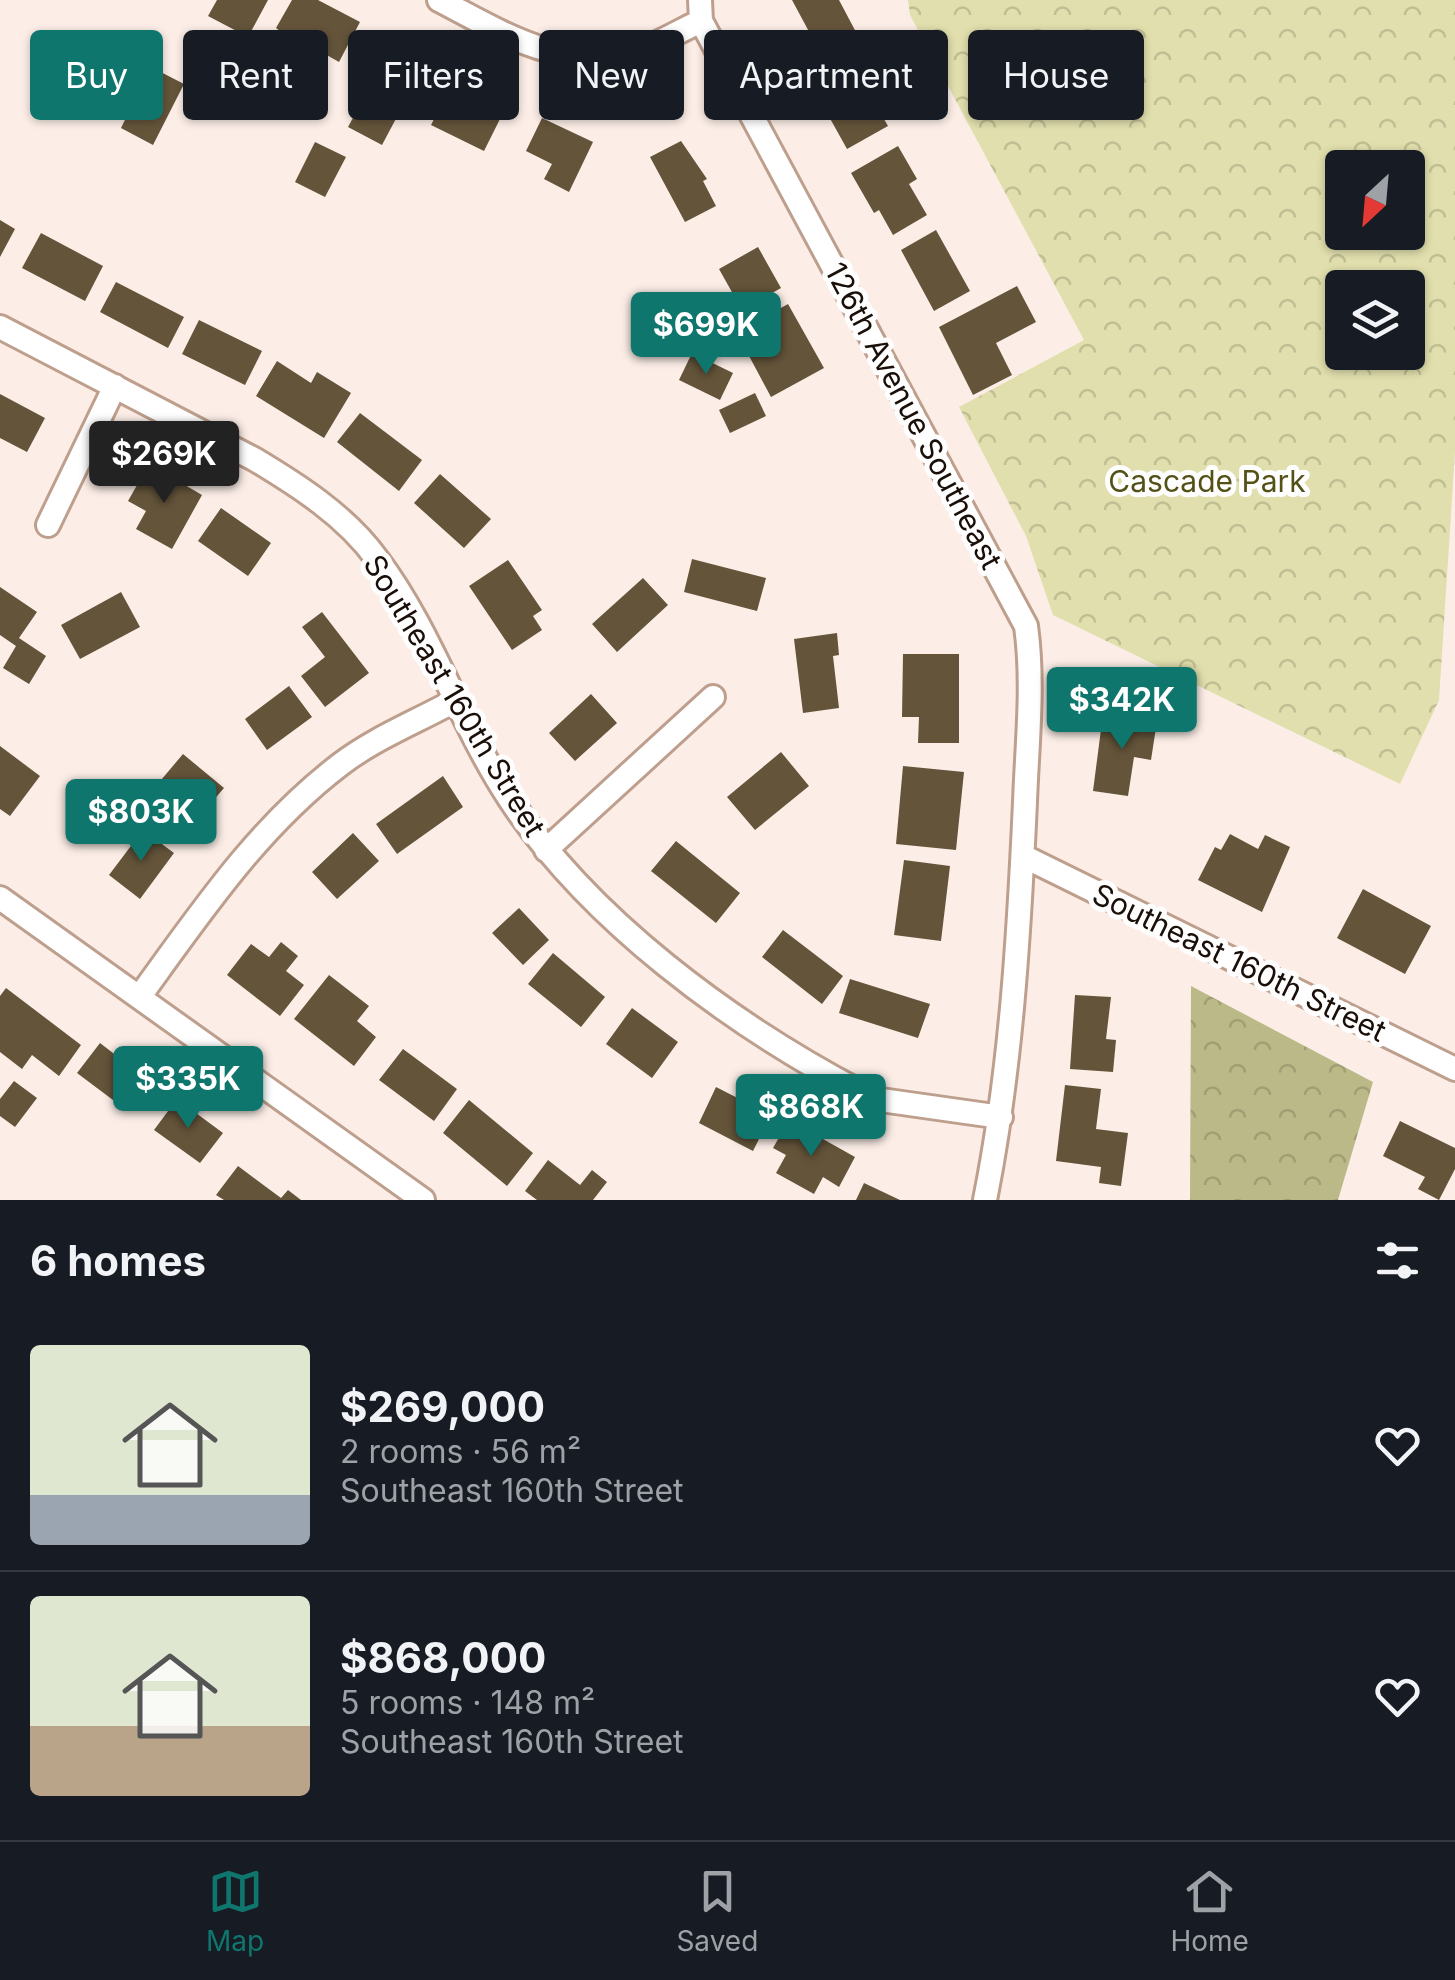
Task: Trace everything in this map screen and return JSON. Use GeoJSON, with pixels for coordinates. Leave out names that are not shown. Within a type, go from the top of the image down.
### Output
{"type":"FeatureCollection","features":[{"type":"Feature","properties":{"kind":"street"},"geometry":{"type":"LineString","coordinates":[[439,0],[529,46],[582,58],[625,54],[701,11]]}},
{"type":"Feature","properties":{"kind":"street","name":"126th Avenue Southeast"},"geometry":{"type":"LineString","coordinates":[[701,11],[1026,626],[1031,659],[1022,856],[1002,1118],[985,1200]]}},
{"type":"Feature","properties":{"kind":"street","name":"Southeast 160th Street"},"geometry":{"type":"LineString","coordinates":[[0,327],[254,459],[322,504],[376,556],[420,626],[506,794],[546,850],[593,902],[677,975],[835,1079],[881,1100],[1002,1118]]}},
{"type":"Feature","properties":{"kind":"street"},"geometry":{"type":"LineString","coordinates":[[48,525],[115,386]]}},
{"type":"Feature","properties":{"kind":"street"},"geometry":{"type":"LineString","coordinates":[[546,850],[714,696]]}},
{"type":"Feature","properties":{"kind":"street"},"geometry":{"type":"LineString","coordinates":[[140,996],[245,854],[296,802],[345,761],[456,700]]}},
{"type":"Feature","properties":{"kind":"street","name":"Southeast 160th Street"},"geometry":{"type":"LineString","coordinates":[[1022,856],[1455,1069]]}},
{"type":"Feature","properties":{"kind":"street"},"geometry":{"type":"LineString","coordinates":[[4,910],[140,996],[423,1200]]}},
{"type":"Feature","properties":{"kind":"green space","name":"Cascade Park"},"geometry":{"type":"Polygon","coordinates":[[[908,0],[1455,0],[1455,452],[1439,700],[1400,784],[1053,615],[1026,536],[959,407],[1084,340],[948,86],[948,30],[918,30],[908,0]]]}},
{"type":"Feature","properties":{"kind":"green space"},"geometry":{"type":"Polygon","coordinates":[[[1191,986],[1373,1082],[1338,1200],[1190,1200],[1191,986]]]}},
{"type":"Feature","properties":{"kind":"building"},"geometry":{"type":"Polygon","coordinates":[[[217,0],[268,0],[252,30],[235,30],[208,16],[217,0]]]}},
{"type":"Feature","properties":{"kind":"building"},"geometry":{"type":"Polygon","coordinates":[[[292,0],[318,0],[360,22],[356,30],[348,30],[348,45],[339,62],[328,56],[328,30],[276,28],[292,0]]]}},
{"type":"Feature","properties":{"kind":"building"},"geometry":{"type":"Polygon","coordinates":[[[792,0],[839,0],[855,30],[808,30],[792,0]]]}},
{"type":"Feature","properties":{"kind":"building"},"geometry":{"type":"Polygon","coordinates":[[[163,73],[183,83],[153,145],[121,128],[125,120],[163,120],[163,73]]]}},
{"type":"Feature","properties":{"kind":"building"},"geometry":{"type":"Polygon","coordinates":[[[352,120],[395,120],[382,145],[348,127],[352,120]]]}},
{"type":"Feature","properties":{"kind":"building"},"geometry":{"type":"Polygon","coordinates":[[[434,120],[500,120],[484,151],[431,125],[434,120]]]}},
{"type":"Feature","properties":{"kind":"building"},"geometry":{"type":"Polygon","coordinates":[[[541,120],[593,142],[569,192],[544,179],[552,164],[526,151],[541,120]]]}},
{"type":"Feature","properties":{"kind":"building"},"geometry":{"type":"Polygon","coordinates":[[[831,120],[885,120],[888,126],[847,149],[831,120]]]}},
{"type":"Feature","properties":{"kind":"building"},"geometry":{"type":"Polygon","coordinates":[[[681,141],[707,179],[703,181],[716,206],[685,222],[650,157],[681,141]]]}},
{"type":"Feature","properties":{"kind":"building"},"geometry":{"type":"Polygon","coordinates":[[[315,142],[346,157],[325,197],[295,182],[315,142]]]}},
{"type":"Feature","properties":{"kind":"building"},"geometry":{"type":"Polygon","coordinates":[[[898,146],[917,179],[909,184],[927,215],[893,235],[879,210],[874,213],[851,173],[898,146]]]}},
{"type":"Feature","properties":{"kind":"building"},"geometry":{"type":"Polygon","coordinates":[[[0,220],[15,229],[0,257],[0,220]]]}},
{"type":"Feature","properties":{"kind":"building"},"geometry":{"type":"Polygon","coordinates":[[[936,230],[970,291],[934,311],[901,250],[936,230]]]}},
{"type":"Feature","properties":{"kind":"building"},"geometry":{"type":"Polygon","coordinates":[[[41,233],[103,266],[85,301],[22,268],[41,233]]]}},
{"type":"Feature","properties":{"kind":"building"},"geometry":{"type":"Polygon","coordinates":[[[758,247],[781,288],[742,310],[719,269],[758,247]]]}},
{"type":"Feature","properties":{"kind":"building"},"geometry":{"type":"Polygon","coordinates":[[[116,282],[184,317],[168,348],[100,312],[116,282]]]}},
{"type":"Feature","properties":{"kind":"building"},"geometry":{"type":"Polygon","coordinates":[[[1017,286],[1036,322],[996,343],[1012,375],[973,395],[939,327],[1017,286]]]}},
{"type":"Feature","properties":{"kind":"building"},"geometry":{"type":"Polygon","coordinates":[[[788,304],[824,368],[771,397],[748,354],[765,345],[754,323],[788,304]]]}},
{"type":"Feature","properties":{"kind":"building"},"geometry":{"type":"Polygon","coordinates":[[[199,320],[262,351],[245,385],[182,354],[199,320]]]}},
{"type":"Feature","properties":{"kind":"building"},"geometry":{"type":"Polygon","coordinates":[[[692,353],[733,373],[720,400],[679,380],[692,353]]]}},
{"type":"Feature","properties":{"kind":"building"},"geometry":{"type":"Polygon","coordinates":[[[277,361],[311,383],[317,372],[351,393],[324,438],[256,396],[277,361]]]}},
{"type":"Feature","properties":{"kind":"building"},"geometry":{"type":"Polygon","coordinates":[[[755,393],[766,416],[730,433],[719,410],[755,393]]]}},
{"type":"Feature","properties":{"kind":"building"},"geometry":{"type":"Polygon","coordinates":[[[0,394],[45,418],[27,452],[0,438],[0,394]]]}},
{"type":"Feature","properties":{"kind":"building"},"geometry":{"type":"Polygon","coordinates":[[[360,413],[422,460],[399,491],[337,442],[360,413]]]}},
{"type":"Feature","properties":{"kind":"building"},"geometry":{"type":"Polygon","coordinates":[[[149,464],[202,495],[172,549],[136,529],[146,511],[128,501],[149,464]]]}},
{"type":"Feature","properties":{"kind":"building"},"geometry":{"type":"Polygon","coordinates":[[[440,474],[491,519],[464,548],[414,503],[440,474]]]}},
{"type":"Feature","properties":{"kind":"building"},"geometry":{"type":"Polygon","coordinates":[[[221,508],[271,543],[248,576],[198,541],[221,508]]]}},
{"type":"Feature","properties":{"kind":"building"},"geometry":{"type":"Polygon","coordinates":[[[692,559],[766,578],[757,611],[684,592],[692,559]]]}},
{"type":"Feature","properties":{"kind":"building"},"geometry":{"type":"Polygon","coordinates":[[[508,560],[542,610],[533,616],[542,630],[512,650],[469,586],[508,560]]]}},
{"type":"Feature","properties":{"kind":"building"},"geometry":{"type":"Polygon","coordinates":[[[643,578],[668,605],[617,652],[592,624],[643,578]]]}},
{"type":"Feature","properties":{"kind":"building"},"geometry":{"type":"Polygon","coordinates":[[[0,587],[37,612],[19,638],[46,656],[29,684],[3,668],[16,646],[0,635],[0,587]]]}},
{"type":"Feature","properties":{"kind":"building"},"geometry":{"type":"Polygon","coordinates":[[[121,592],[140,627],[80,659],[61,625],[121,592]]]}},
{"type":"Feature","properties":{"kind":"building"},"geometry":{"type":"Polygon","coordinates":[[[322,612],[369,673],[325,707],[301,676],[325,657],[302,627],[322,612]]]}},
{"type":"Feature","properties":{"kind":"building"},"geometry":{"type":"Polygon","coordinates":[[[837,633],[839,655],[833,656],[839,708],[803,713],[794,639],[837,633]]]}},
{"type":"Feature","properties":{"kind":"building"},"geometry":{"type":"Polygon","coordinates":[[[903,654],[959,654],[959,743],[918,743],[919,717],[902,717],[903,654]]]}},
{"type":"Feature","properties":{"kind":"building"},"geometry":{"type":"Polygon","coordinates":[[[289,686],[312,717],[267,750],[245,719],[289,686]]]}},
{"type":"Feature","properties":{"kind":"building"},"geometry":{"type":"Polygon","coordinates":[[[591,694],[617,723],[575,761],[549,733],[591,694]]]}},
{"type":"Feature","properties":{"kind":"building"},"geometry":{"type":"Polygon","coordinates":[[[1103,714],[1157,721],[1151,760],[1134,757],[1128,796],[1093,791],[1103,714]]]}},
{"type":"Feature","properties":{"kind":"building"},"geometry":{"type":"Polygon","coordinates":[[[0,746],[40,776],[10,816],[0,809],[0,746]]]}},
{"type":"Feature","properties":{"kind":"building"},"geometry":{"type":"Polygon","coordinates":[[[781,752],[809,786],[755,830],[727,797],[781,752]]]}},
{"type":"Feature","properties":{"kind":"building"},"geometry":{"type":"Polygon","coordinates":[[[183,754],[224,788],[185,833],[145,799],[183,754]]]}},
{"type":"Feature","properties":{"kind":"building"},"geometry":{"type":"Polygon","coordinates":[[[903,766],[964,772],[956,850],[896,844],[903,766]]]}},
{"type":"Feature","properties":{"kind":"building"},"geometry":{"type":"Polygon","coordinates":[[[443,776],[463,807],[397,854],[376,824],[443,776]]]}},
{"type":"Feature","properties":{"kind":"building"},"geometry":{"type":"Polygon","coordinates":[[[143,830],[174,853],[140,899],[109,875],[143,830]]]}},
{"type":"Feature","properties":{"kind":"building"},"geometry":{"type":"Polygon","coordinates":[[[353,833],[379,861],[337,899],[312,872],[353,833]]]}},
{"type":"Feature","properties":{"kind":"building"},"geometry":{"type":"Polygon","coordinates":[[[1230,834],[1258,849],[1265,835],[1290,847],[1262,912],[1198,880],[1215,847],[1221,850],[1230,834]]]}},
{"type":"Feature","properties":{"kind":"building"},"geometry":{"type":"Polygon","coordinates":[[[676,841],[740,893],[716,923],[651,871],[676,841]]]}},
{"type":"Feature","properties":{"kind":"building"},"geometry":{"type":"Polygon","coordinates":[[[904,860],[950,866],[941,941],[894,935],[904,860]]]}},
{"type":"Feature","properties":{"kind":"building"},"geometry":{"type":"Polygon","coordinates":[[[1363,889],[1431,926],[1405,974],[1337,938],[1363,889]]]}},
{"type":"Feature","properties":{"kind":"building"},"geometry":{"type":"Polygon","coordinates":[[[519,908],[549,940],[523,965],[492,933],[519,908]]]}},
{"type":"Feature","properties":{"kind":"building"},"geometry":{"type":"Polygon","coordinates":[[[783,930],[843,976],[822,1004],[762,957],[783,930]]]}},
{"type":"Feature","properties":{"kind":"building"},"geometry":{"type":"Polygon","coordinates":[[[281,942],[298,956],[286,971],[304,985],[280,1016],[227,975],[251,944],[269,957],[281,942]]]}},
{"type":"Feature","properties":{"kind":"building"},"geometry":{"type":"Polygon","coordinates":[[[553,953],[605,997],[581,1027],[528,984],[553,953]]]}},
{"type":"Feature","properties":{"kind":"building"},"geometry":{"type":"Polygon","coordinates":[[[329,975],[369,1006],[357,1021],[376,1037],[354,1066],[294,1019],[329,975]]]}},
{"type":"Feature","properties":{"kind":"building"},"geometry":{"type":"Polygon","coordinates":[[[850,979],[930,1004],[918,1038],[839,1013],[850,979]]]}},
{"type":"Feature","properties":{"kind":"building"},"geometry":{"type":"Polygon","coordinates":[[[6,988],[81,1045],[59,1076],[32,1055],[22,1069],[0,1052],[0,996],[6,988]]]}},
{"type":"Feature","properties":{"kind":"building"},"geometry":{"type":"Polygon","coordinates":[[[1075,995],[1111,997],[1106,1039],[1116,1040],[1113,1072],[1070,1069],[1075,995]]]}},
{"type":"Feature","properties":{"kind":"building"},"geometry":{"type":"Polygon","coordinates":[[[632,1008],[678,1042],[652,1078],[606,1044],[632,1008]]]}},
{"type":"Feature","properties":{"kind":"building"},"geometry":{"type":"Polygon","coordinates":[[[100,1043],[148,1080],[125,1109],[77,1073],[100,1043]]]}},
{"type":"Feature","properties":{"kind":"building"},"geometry":{"type":"Polygon","coordinates":[[[403,1049],[457,1089],[434,1121],[379,1080],[403,1049]]]}},
{"type":"Feature","properties":{"kind":"building"},"geometry":{"type":"Polygon","coordinates":[[[14,1081],[37,1098],[15,1127],[0,1116],[0,1099],[14,1081]]]}},
{"type":"Feature","properties":{"kind":"building"},"geometry":{"type":"Polygon","coordinates":[[[1065,1085],[1101,1089],[1096,1129],[1128,1133],[1121,1186],[1099,1183],[1101,1167],[1056,1161],[1065,1085]]]}},
{"type":"Feature","properties":{"kind":"building"},"geometry":{"type":"Polygon","coordinates":[[[716,1087],[771,1115],[753,1151],[699,1123],[716,1087]]]}},
{"type":"Feature","properties":{"kind":"building"},"geometry":{"type":"Polygon","coordinates":[[[177,1099],[223,1133],[200,1163],[154,1130],[177,1099]]]}},
{"type":"Feature","properties":{"kind":"building"},"geometry":{"type":"Polygon","coordinates":[[[469,1100],[533,1153],[507,1186],[443,1133],[469,1100]]]}},
{"type":"Feature","properties":{"kind":"building"},"geometry":{"type":"Polygon","coordinates":[[[789,1120],[855,1157],[839,1187],[823,1177],[814,1194],[776,1173],[786,1155],[773,1148],[789,1120]]]}},
{"type":"Feature","properties":{"kind":"building"},"geometry":{"type":"Polygon","coordinates":[[[1400,1121],[1455,1148],[1455,1169],[1439,1200],[1418,1189],[1425,1177],[1383,1156],[1400,1121]]]}},
{"type":"Feature","properties":{"kind":"building"},"geometry":{"type":"Polygon","coordinates":[[[548,1160],[580,1185],[592,1170],[607,1182],[593,1200],[537,1200],[525,1191],[548,1160]]]}},
{"type":"Feature","properties":{"kind":"building"},"geometry":{"type":"Polygon","coordinates":[[[238,1166],[281,1198],[288,1190],[301,1200],[224,1200],[216,1195],[238,1166]]]}},
{"type":"Feature","properties":{"kind":"building"},"geometry":{"type":"Polygon","coordinates":[[[864,1183],[900,1200],[856,1200],[864,1183]]]}}]}
